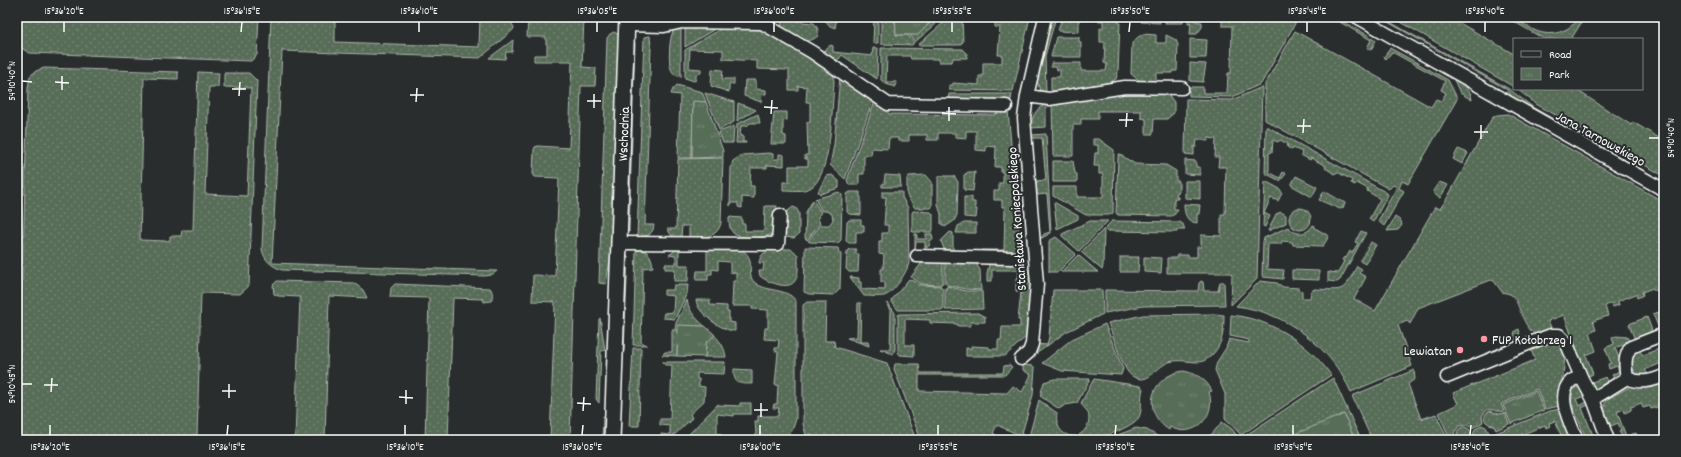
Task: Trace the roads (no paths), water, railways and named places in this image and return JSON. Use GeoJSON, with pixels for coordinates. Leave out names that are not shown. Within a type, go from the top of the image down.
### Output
{"type":"FeatureCollection","features":[{"type":"Feature","properties":{"kind":"street","name":"Stanisława Koniecpolskiego"},"geometry":{"type":"LineString","coordinates":[[1021,360],[1029,352],[1032,344],[1037,284],[1024,118],[1027,96],[1045,17]]}},
{"type":"Feature","properties":{"kind":"street","name":"Jana Tarnowskiego"},"geometry":{"type":"LineString","coordinates":[[1357,17],[1664,190]]}},
{"type":"Feature","properties":{"kind":"street","name":"Wschodnia"},"geometry":{"type":"LineString","coordinates":[[612,440],[627,21],[664,26],[682,22],[762,23],[812,52],[888,104],[1006,106]]}},
{"type":"Feature","properties":{"kind":"street"},"geometry":{"type":"LineString","coordinates":[[1027,96],[1049,99],[1125,87],[1182,88]]}},
{"type":"Feature","properties":{"kind":"street"},"geometry":{"type":"LineString","coordinates":[[619,243],[778,244],[780,215]]}},
{"type":"Feature","properties":{"kind":"street","name":"Stanisława Koniecpolskiego"},"geometry":{"type":"LineString","coordinates":[[917,256],[1013,258]]}},
{"type":"Feature","properties":{"kind":"street"},"geometry":{"type":"LineString","coordinates":[[1627,378],[1626,358],[1628,350],[1631,347],[1664,334]]}},
{"type":"Feature","properties":{"kind":"street"},"geometry":{"type":"LineString","coordinates":[[1447,377],[1551,335],[1559,335],[1566,342],[1571,351],[1582,379],[1593,399],[1608,440]]}},
{"type":"Feature","properties":{"kind":"street"},"geometry":{"type":"LineString","coordinates":[[1571,351],[1565,407],[1577,440]]}},
{"type":"Feature","properties":{"kind":"street"},"geometry":{"type":"LineString","coordinates":[[1627,378],[1645,382],[1664,376]]}},
{"type":"Feature","properties":{"kind":"street"},"geometry":{"type":"LineString","coordinates":[[1568,384],[1578,378],[1582,379]]}},
{"type":"Feature","properties":{"kind":"street"},"geometry":{"type":"LineString","coordinates":[[1593,399],[1627,378]]}},
{"type":"Feature","properties":{"kind":"place","name":"FUP Kołobrzeg 1"},"geometry":{"type":"Point","coordinates":[1484,339]}},
{"type":"Feature","properties":{"kind":"place","name":"Lewiatan"},"geometry":{"type":"Point","coordinates":[1460,350]}}]}
